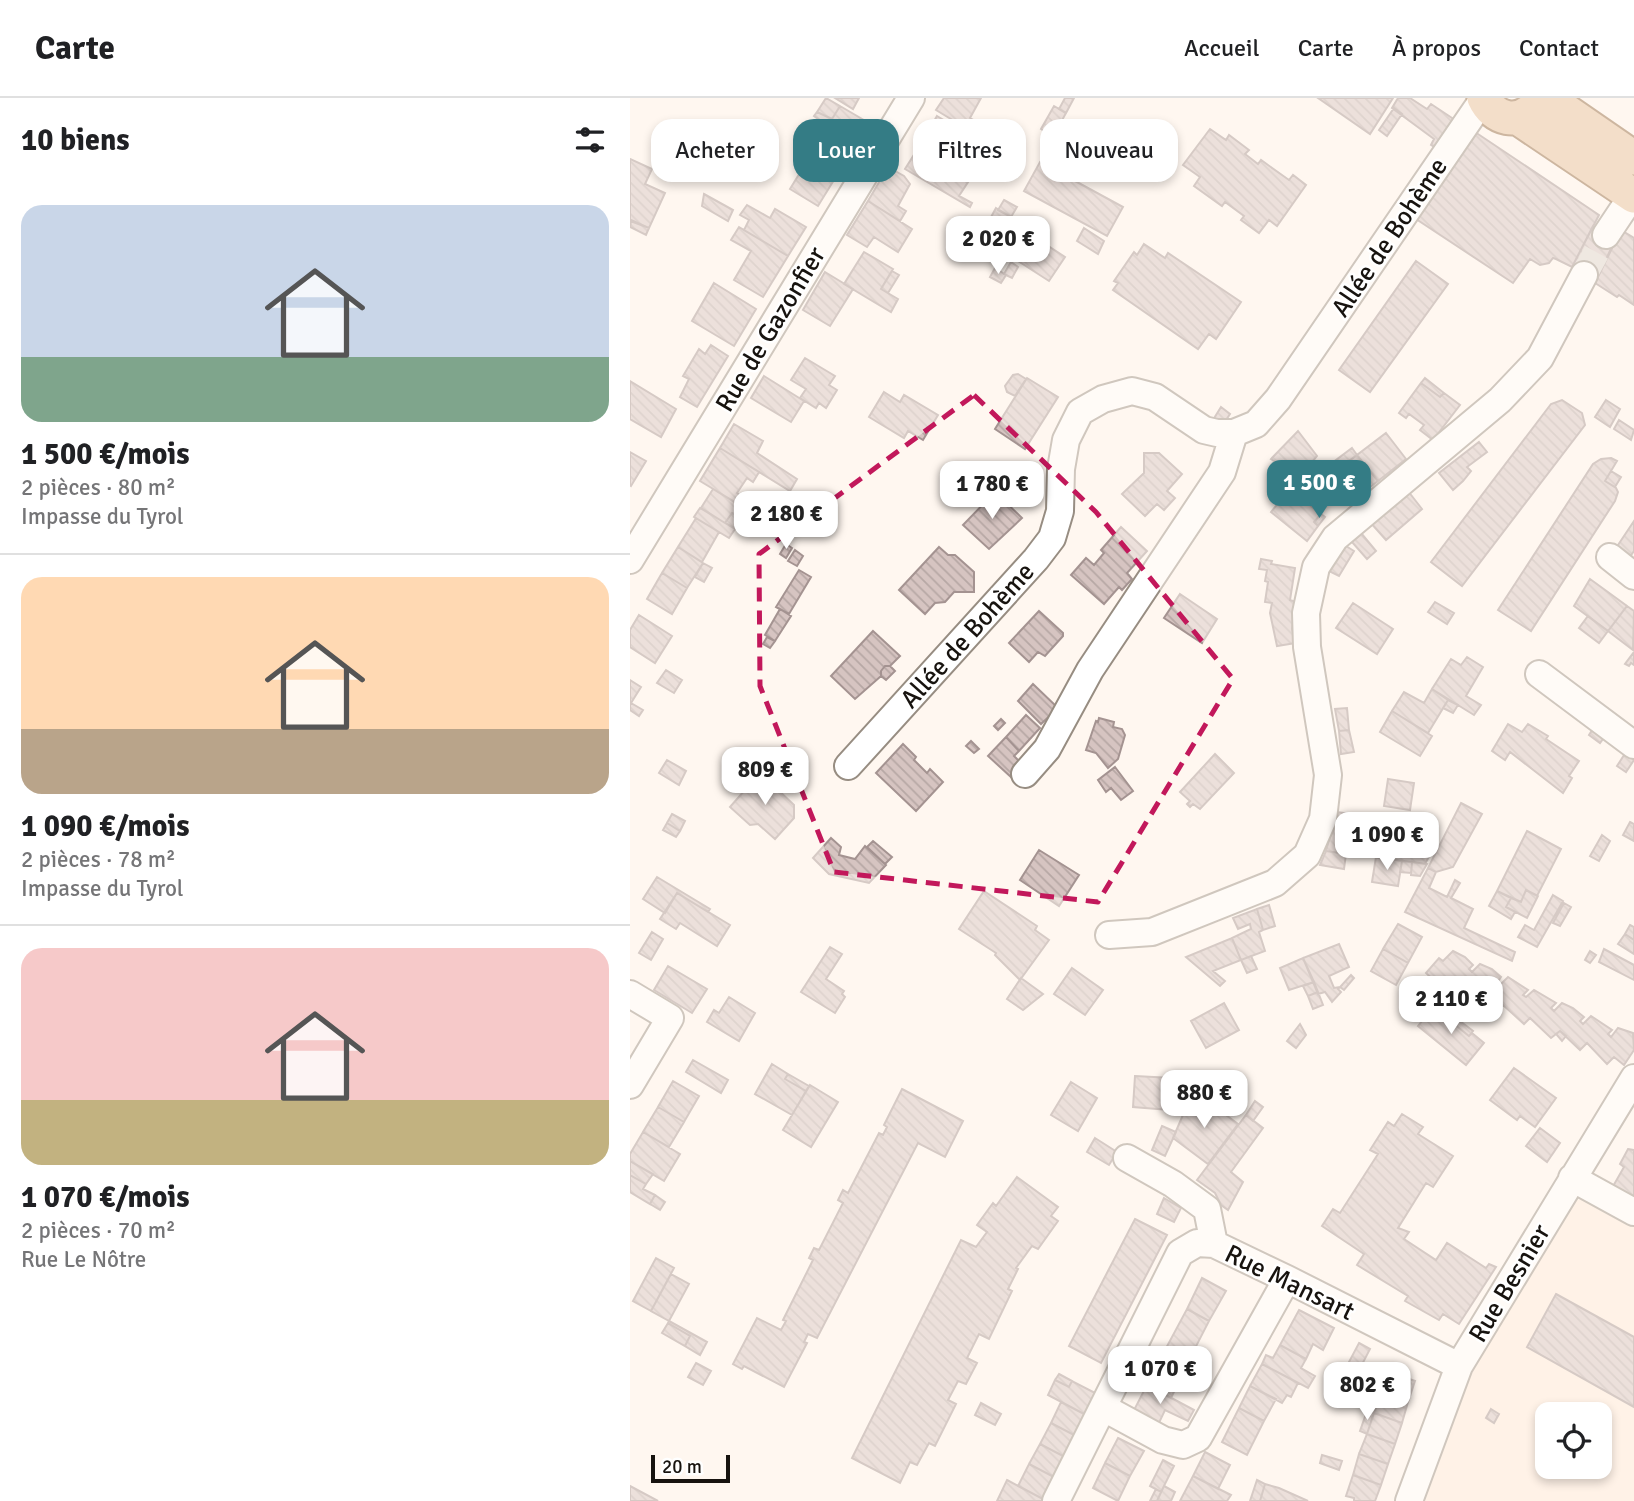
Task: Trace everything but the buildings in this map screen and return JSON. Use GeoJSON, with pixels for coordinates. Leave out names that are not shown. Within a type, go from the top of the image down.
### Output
{"type":"FeatureCollection","features":[{"type":"Feature","properties":{"kind":"main road"},"geometry":{"type":"LineString","coordinates":[[1484,98],[1497,115],[1529,108],[1634,195]]}},
{"type":"Feature","properties":{"kind":"main road"},"geometry":{"type":"LineString","coordinates":[[1547,98],[1634,158]]}},
{"type":"Feature","properties":{"kind":"street","name":"Rue de Gazonfier"},"geometry":{"type":"LineString","coordinates":[[630,560],[911,98]]}},
{"type":"Feature","properties":{"kind":"street","name":"Allée de Bohème"},"geometry":{"type":"LineString","coordinates":[[848,766],[1052,538],[1060,511],[1061,469],[1066,440],[1080,412],[1103,398],[1132,391],[1155,397],[1204,430],[1234,433],[1256,425],[1278,399],[1484,98]]}},
{"type":"Feature","properties":{"kind":"street"},"geometry":{"type":"LineString","coordinates":[[1606,235],[1634,195]]}},
{"type":"Feature","properties":{"kind":"street"},"geometry":{"type":"LineString","coordinates":[[1109,935],[1152,932],[1275,883],[1307,855],[1323,819],[1328,775],[1307,647],[1306,613],[1316,567],[1335,538],[1500,400],[1539,358],[1584,275]]}},
{"type":"Feature","properties":{"kind":"street"},"geometry":{"type":"LineString","coordinates":[[1025,774],[1047,749],[1090,670],[1222,472],[1234,433]]}},
{"type":"Feature","properties":{"kind":"street"},"geometry":{"type":"LineString","coordinates":[[1610,557],[1634,576]]}},
{"type":"Feature","properties":{"kind":"street"},"geometry":{"type":"LineString","coordinates":[[1539,674],[1634,745]]}},
{"type":"Feature","properties":{"kind":"street"},"geometry":{"type":"LineString","coordinates":[[630,994],[670,1018],[630,1085]]}},
{"type":"Feature","properties":{"kind":"street","name":"Rue Besnier"},"geometry":{"type":"LineString","coordinates":[[1409,1501],[1459,1366],[1634,1078]]}},
{"type":"Feature","properties":{"kind":"street"},"geometry":{"type":"LineString","coordinates":[[1127,1158],[1173,1184],[1207,1209],[1214,1244]]}},
{"type":"Feature","properties":{"kind":"street"},"geometry":{"type":"LineString","coordinates":[[1572,1178],[1634,1212]]}},
{"type":"Feature","properties":{"kind":"street","name":"Rue Mansart"},"geometry":{"type":"LineString","coordinates":[[1056,1501],[1180,1253],[1196,1243],[1214,1244],[1459,1366]]}},
{"type":"Feature","properties":{"kind":"street"},"geometry":{"type":"LineString","coordinates":[[1104,1408],[1163,1440],[1183,1445],[1198,1438],[1287,1279]]}},
{"type":"Feature","properties":{"kind":"highlighted area"},"geometry":{"type":"Polygon","coordinates":[[[974,395],[1096,512],[1233,679],[1098,902],[834,872],[760,686],[759,554],[974,395]]]}},
{"type":"Feature","properties":{"kind":"shaded area"},"geometry":{"type":"Polygon","coordinates":[[[1585,1199],[1634,1224],[1634,1501],[1421,1501],[1462,1377],[1574,1200],[1585,1199]]]}},
{"type":"Feature","properties":{"kind":"tunnel"},"geometry":{"type":"LineString","coordinates":[[1584,275],[1606,235]]}}]}
